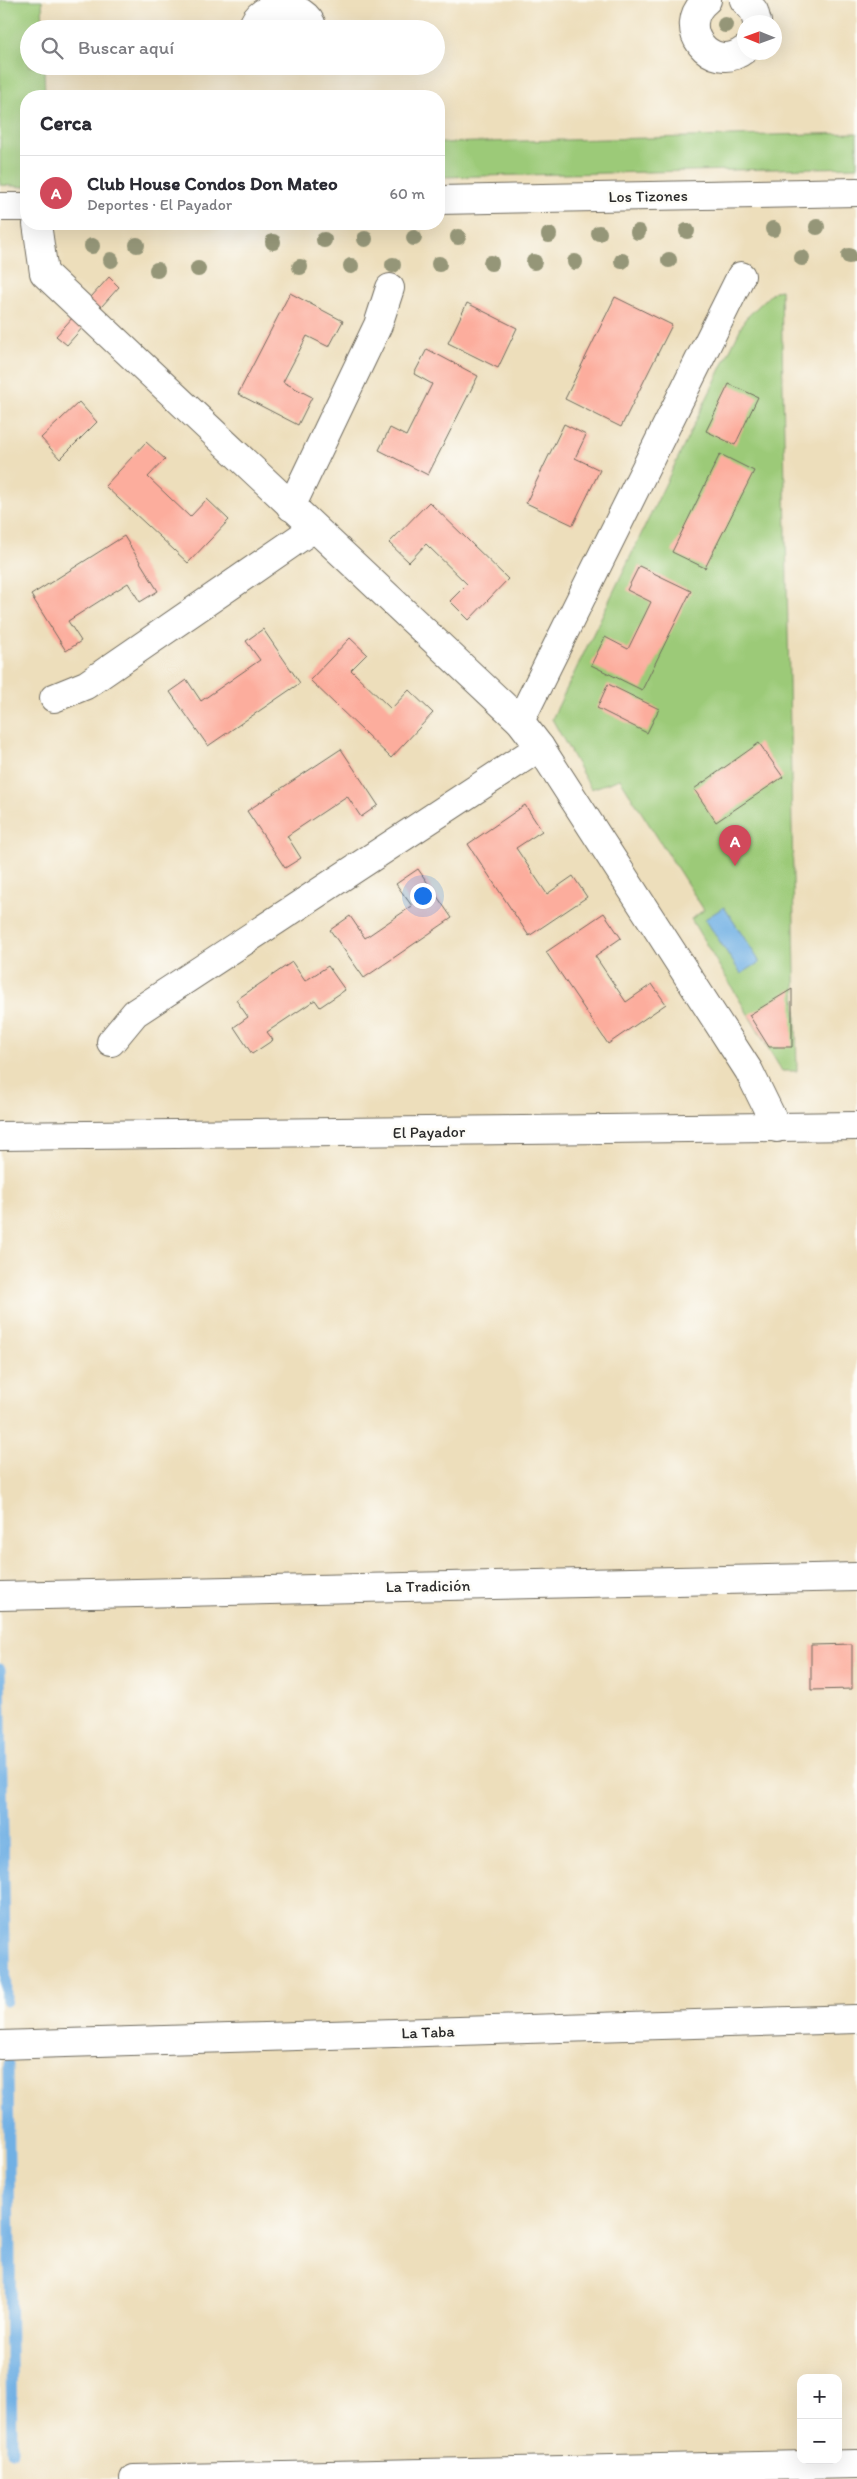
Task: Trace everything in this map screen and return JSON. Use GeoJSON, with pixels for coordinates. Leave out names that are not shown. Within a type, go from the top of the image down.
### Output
{"type":"FeatureCollection","features":[{"type":"Feature","properties":{"kind":"street"},"geometry":{"type":"LineString","coordinates":[[707,0],[695,15],[693,28],[697,40],[704,50],[715,56],[727,57],[737,54]]}},
{"type":"Feature","properties":{"kind":"street"},"geometry":{"type":"LineString","coordinates":[[744,0],[754,11],[755,15]]}},
{"type":"Feature","properties":{"kind":"street"},"geometry":{"type":"LineString","coordinates":[[256,20],[259,13],[268,6],[281,1],[293,4],[304,10],[311,20]]}},
{"type":"Feature","properties":{"kind":"street","name":"Los Tizones"},"geometry":{"type":"LineString","coordinates":[[445,200],[857,192]]}},
{"type":"Feature","properties":{"kind":"street"},"geometry":{"type":"LineString","coordinates":[[0,207],[20,206]]}},
{"type":"Feature","properties":{"kind":"street"},"geometry":{"type":"LineString","coordinates":[[38,230],[44,273],[520,721],[540,747],[749,1071],[777,1128]]}},
{"type":"Feature","properties":{"kind":"street"},"geometry":{"type":"LineString","coordinates":[[520,721],[741,276]]}},
{"type":"Feature","properties":{"kind":"street"},"geometry":{"type":"LineString","coordinates":[[291,507],[378,325],[390,288]]}},
{"type":"Feature","properties":{"kind":"street"},"geometry":{"type":"LineString","coordinates":[[54,698],[86,685],[314,528]]}},
{"type":"Feature","properties":{"kind":"street"},"geometry":{"type":"LineString","coordinates":[[111,1042],[135,1013],[540,747]]}},
{"type":"Feature","properties":{"kind":"street","name":"El Payador"},"geometry":{"type":"LineString","coordinates":[[0,1136],[857,1126]]}},
{"type":"Feature","properties":{"kind":"street","name":"La Tradición"},"geometry":{"type":"LineString","coordinates":[[0,1596],[857,1577]]}},
{"type":"Feature","properties":{"kind":"street","name":"La Taba"},"geometry":{"type":"LineString","coordinates":[[0,2045],[857,2019]]}},
{"type":"Feature","properties":{"kind":"street"},"geometry":{"type":"LineString","coordinates":[[134,2479],[857,2464]]}},
{"type":"Feature","properties":{"kind":"green space"},"geometry":{"type":"Polygon","coordinates":[[[0,0],[42,0],[43,20],[20,20],[20,75],[44,75],[45,90],[20,90],[20,187],[0,185],[0,0]]]}},
{"type":"Feature","properties":{"kind":"green space"},"geometry":{"type":"Polygon","coordinates":[[[857,133],[857,167],[445,177],[445,143],[857,133]]]}},
{"type":"Feature","properties":{"kind":"green space"},"geometry":{"type":"Polygon","coordinates":[[[781,290],[797,1071],[782,1071],[691,919],[704,910],[620,779],[591,789],[552,719],[745,319],[774,291],[781,290]]]}},
{"type":"Feature","properties":{"kind":"water"},"geometry":{"type":"Polygon","coordinates":[[[724,907],[760,962],[741,974],[705,919],[724,907]]]}},
{"type":"Feature","properties":{"kind":"building"},"geometry":{"type":"Polygon","coordinates":[[[109,277],[119,287],[67,345],[56,336],[109,277]]]}},
{"type":"Feature","properties":{"kind":"building"},"geometry":{"type":"Polygon","coordinates":[[[290,293],[343,321],[329,347],[307,336],[283,382],[312,397],[298,425],[238,394],[290,293]]]}},
{"type":"Feature","properties":{"kind":"building"},"geometry":{"type":"Polygon","coordinates":[[[615,297],[672,325],[621,427],[565,399],[615,297]]]}},
{"type":"Feature","properties":{"kind":"building"},"geometry":{"type":"Polygon","coordinates":[[[467,303],[517,328],[498,368],[448,343],[467,303]]]}},
{"type":"Feature","properties":{"kind":"building"},"geometry":{"type":"Polygon","coordinates":[[[427,349],[478,376],[428,475],[379,450],[390,428],[406,436],[432,384],[414,374],[427,349]]]}},
{"type":"Feature","properties":{"kind":"building"},"geometry":{"type":"Polygon","coordinates":[[[729,384],[758,397],[735,445],[706,431],[729,384]]]}},
{"type":"Feature","properties":{"kind":"building"},"geometry":{"type":"Polygon","coordinates":[[[79,402],[97,422],[60,459],[41,438],[79,402]]]}},
{"type":"Feature","properties":{"kind":"building"},"geometry":{"type":"Polygon","coordinates":[[[564,424],[586,435],[575,458],[600,470],[573,525],[526,503],[564,424]]]}},
{"type":"Feature","properties":{"kind":"building"},"geometry":{"type":"Polygon","coordinates":[[[146,442],[165,459],[148,477],[190,517],[207,499],[229,520],[188,563],[105,486],[146,442]]]}},
{"type":"Feature","properties":{"kind":"building"},"geometry":{"type":"Polygon","coordinates":[[[720,454],[754,471],[705,568],[672,552],[720,454]]]}},
{"type":"Feature","properties":{"kind":"building"},"geometry":{"type":"Polygon","coordinates":[[[429,502],[508,579],[469,620],[450,601],[467,584],[426,544],[409,562],[389,543],[429,502]]]}},
{"type":"Feature","properties":{"kind":"building"},"geometry":{"type":"Polygon","coordinates":[[[124,536],[158,591],[140,602],[128,583],[68,621],[81,641],[66,651],[31,595],[124,536]]]}},
{"type":"Feature","properties":{"kind":"building"},"geometry":{"type":"Polygon","coordinates":[[[639,566],[691,591],[642,690],[591,665],[605,637],[628,649],[651,602],[627,590],[639,566]]]}},
{"type":"Feature","properties":{"kind":"building"},"geometry":{"type":"Polygon","coordinates":[[[263,629],[300,683],[208,746],[170,692],[187,680],[201,701],[260,660],[246,641],[263,629]]]}},
{"type":"Feature","properties":{"kind":"building"},"geometry":{"type":"Polygon","coordinates":[[[350,638],[367,654],[351,670],[391,709],[409,690],[433,713],[391,758],[310,680],[350,638]]]}},
{"type":"Feature","properties":{"kind":"building"},"geometry":{"type":"Polygon","coordinates":[[[608,684],[659,709],[647,733],[597,708],[608,684]]]}},
{"type":"Feature","properties":{"kind":"building"},"geometry":{"type":"Polygon","coordinates":[[[759,743],[783,777],[716,822],[694,789],[759,743]]]}},
{"type":"Feature","properties":{"kind":"building"},"geometry":{"type":"Polygon","coordinates":[[[341,749],[378,805],[361,817],[347,796],[287,836],[301,858],[285,868],[247,811],[341,749]]]}},
{"type":"Feature","properties":{"kind":"building"},"geometry":{"type":"Polygon","coordinates":[[[525,805],[542,831],[516,848],[547,894],[573,876],[587,897],[529,936],[468,844],[525,805]]]}},
{"type":"Feature","properties":{"kind":"building"},"geometry":{"type":"Polygon","coordinates":[[[418,869],[452,918],[364,978],[330,930],[350,916],[365,938],[412,906],[396,884],[418,869]]]}},
{"type":"Feature","properties":{"kind":"building"},"geometry":{"type":"Polygon","coordinates":[[[604,913],[621,938],[595,956],[626,1002],[652,984],[666,1004],[608,1044],[546,952],[604,913]]]}},
{"type":"Feature","properties":{"kind":"building"},"geometry":{"type":"Polygon","coordinates":[[[292,962],[305,981],[328,966],[345,990],[320,1007],[315,1000],[267,1032],[273,1040],[252,1054],[234,1027],[248,1017],[236,1000],[292,962]]]}},
{"type":"Feature","properties":{"kind":"building"},"geometry":{"type":"Polygon","coordinates":[[[792,989],[792,1047],[769,1047],[749,1015],[792,989]]]}},
{"type":"Feature","properties":{"kind":"building"},"geometry":{"type":"Polygon","coordinates":[[[852,1644],[852,1689],[811,1690],[811,1645],[852,1644]]]}},
{"type":"Feature","properties":{"kind":"waterway"},"geometry":{"type":"LineString","coordinates":[[0,1669],[6,2001]]}},
{"type":"Feature","properties":{"kind":"waterway"},"geometry":{"type":"LineString","coordinates":[[8,2064],[12,2451]]}},
{"type":"Feature","properties":{"kind":"place","name":"Club House Condos Don Mateo"},"geometry":{"type":"Point","coordinates":[735,866]}}]}
